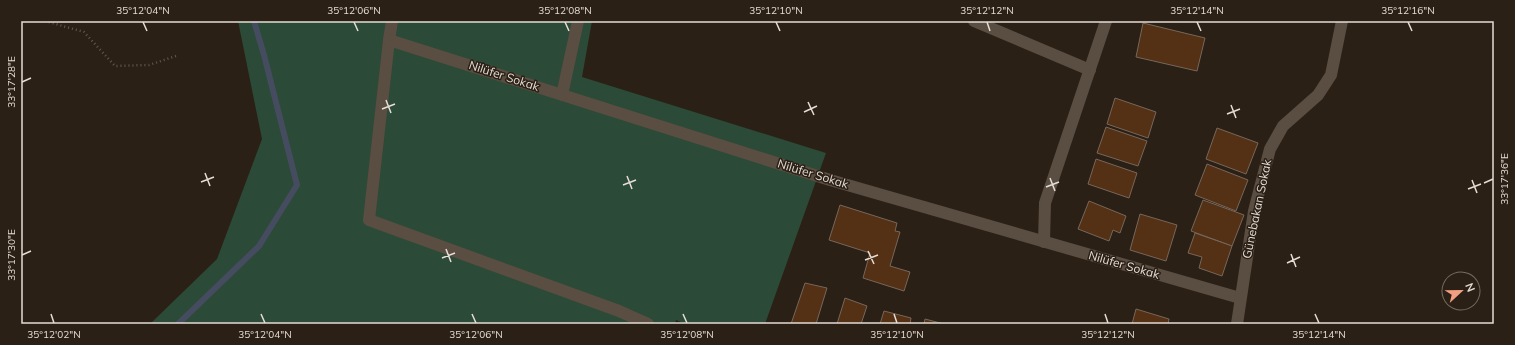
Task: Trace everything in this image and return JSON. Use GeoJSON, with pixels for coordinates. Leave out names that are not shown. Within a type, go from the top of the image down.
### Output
{"type":"FeatureCollection","features":[{"type":"Feature","properties":{"kind":"street"},"geometry":{"type":"LineString","coordinates":[[392,21],[369,220],[619,311],[648,324]]}},
{"type":"Feature","properties":{"kind":"street"},"geometry":{"type":"LineString","coordinates":[[562,95],[578,21]]}},
{"type":"Feature","properties":{"kind":"street"},"geometry":{"type":"LineString","coordinates":[[974,21],[1090,70]]}},
{"type":"Feature","properties":{"kind":"street"},"geometry":{"type":"LineString","coordinates":[[1044,242],[1045,203],[1106,21]]}},
{"type":"Feature","properties":{"kind":"street","name":"Günebakan Sokak"},"geometry":{"type":"LineString","coordinates":[[1236,324],[1254,211],[1270,148],[1282,126],[1318,95],[1331,75],[1342,21]]}},
{"type":"Feature","properties":{"kind":"street","name":"Nilüfer Sokak"},"geometry":{"type":"LineString","coordinates":[[389,40],[830,180],[1240,298]]}},
{"type":"Feature","properties":{"kind":"path"},"geometry":{"type":"LineString","coordinates":[[45,21],[84,32],[115,66],[149,65],[176,56]]}},
{"type":"Feature","properties":{"kind":"green space"},"geometry":{"type":"Polygon","coordinates":[[[238,21],[592,21],[582,77],[826,153],[765,324],[685,324],[676,320],[675,324],[150,324],[217,259],[262,139],[238,21]]]}},
{"type":"Feature","properties":{"kind":"building"},"geometry":{"type":"Polygon","coordinates":[[[1143,23],[1205,38],[1197,71],[1136,57],[1143,23]]]}},
{"type":"Feature","properties":{"kind":"building"},"geometry":{"type":"Polygon","coordinates":[[[1115,98],[1156,112],[1148,138],[1107,124],[1115,98]]]}},
{"type":"Feature","properties":{"kind":"building"},"geometry":{"type":"Polygon","coordinates":[[[1106,127],[1147,141],[1138,166],[1097,153],[1106,127]]]}},
{"type":"Feature","properties":{"kind":"building"},"geometry":{"type":"Polygon","coordinates":[[[1217,128],[1258,143],[1246,174],[1206,159],[1217,128]]]}},
{"type":"Feature","properties":{"kind":"building"},"geometry":{"type":"Polygon","coordinates":[[[1096,159],[1137,173],[1129,198],[1088,184],[1096,159]]]}},
{"type":"Feature","properties":{"kind":"building"},"geometry":{"type":"Polygon","coordinates":[[[1207,164],[1248,180],[1236,211],[1195,195],[1207,164]]]}},
{"type":"Feature","properties":{"kind":"building"},"geometry":{"type":"Polygon","coordinates":[[[1203,200],[1244,215],[1232,246],[1191,231],[1203,200]]]}},
{"type":"Feature","properties":{"kind":"building"},"geometry":{"type":"Polygon","coordinates":[[[1089,201],[1126,216],[1120,233],[1113,230],[1109,241],[1078,229],[1089,201]]]}},
{"type":"Feature","properties":{"kind":"building"},"geometry":{"type":"Polygon","coordinates":[[[840,205],[897,223],[895,231],[900,232],[890,266],[910,272],[904,291],[863,278],[870,253],[829,240],[840,205]]]}},
{"type":"Feature","properties":{"kind":"building"},"geometry":{"type":"Polygon","coordinates":[[[1140,214],[1177,225],[1166,261],[1130,250],[1140,214]]]}},
{"type":"Feature","properties":{"kind":"building"},"geometry":{"type":"Polygon","coordinates":[[[1195,233],[1232,246],[1222,276],[1199,268],[1202,257],[1188,253],[1195,233]]]}},
{"type":"Feature","properties":{"kind":"building"},"geometry":{"type":"Polygon","coordinates":[[[805,283],[827,288],[816,324],[791,324],[805,283]]]}},
{"type":"Feature","properties":{"kind":"building"},"geometry":{"type":"Polygon","coordinates":[[[845,298],[867,306],[861,324],[837,324],[845,298]]]}},
{"type":"Feature","properties":{"kind":"building"},"geometry":{"type":"Polygon","coordinates":[[[1136,309],[1169,319],[1168,324],[1132,324],[1136,309]]]}},
{"type":"Feature","properties":{"kind":"building"},"geometry":{"type":"Polygon","coordinates":[[[884,311],[911,318],[910,324],[880,324],[884,311]]]}},
{"type":"Feature","properties":{"kind":"building"},"geometry":{"type":"Polygon","coordinates":[[[925,319],[944,324],[924,324],[925,319]]]}},
{"type":"Feature","properties":{"kind":"waterway"},"geometry":{"type":"LineString","coordinates":[[178,324],[259,246],[297,185],[254,21]]}}]}
